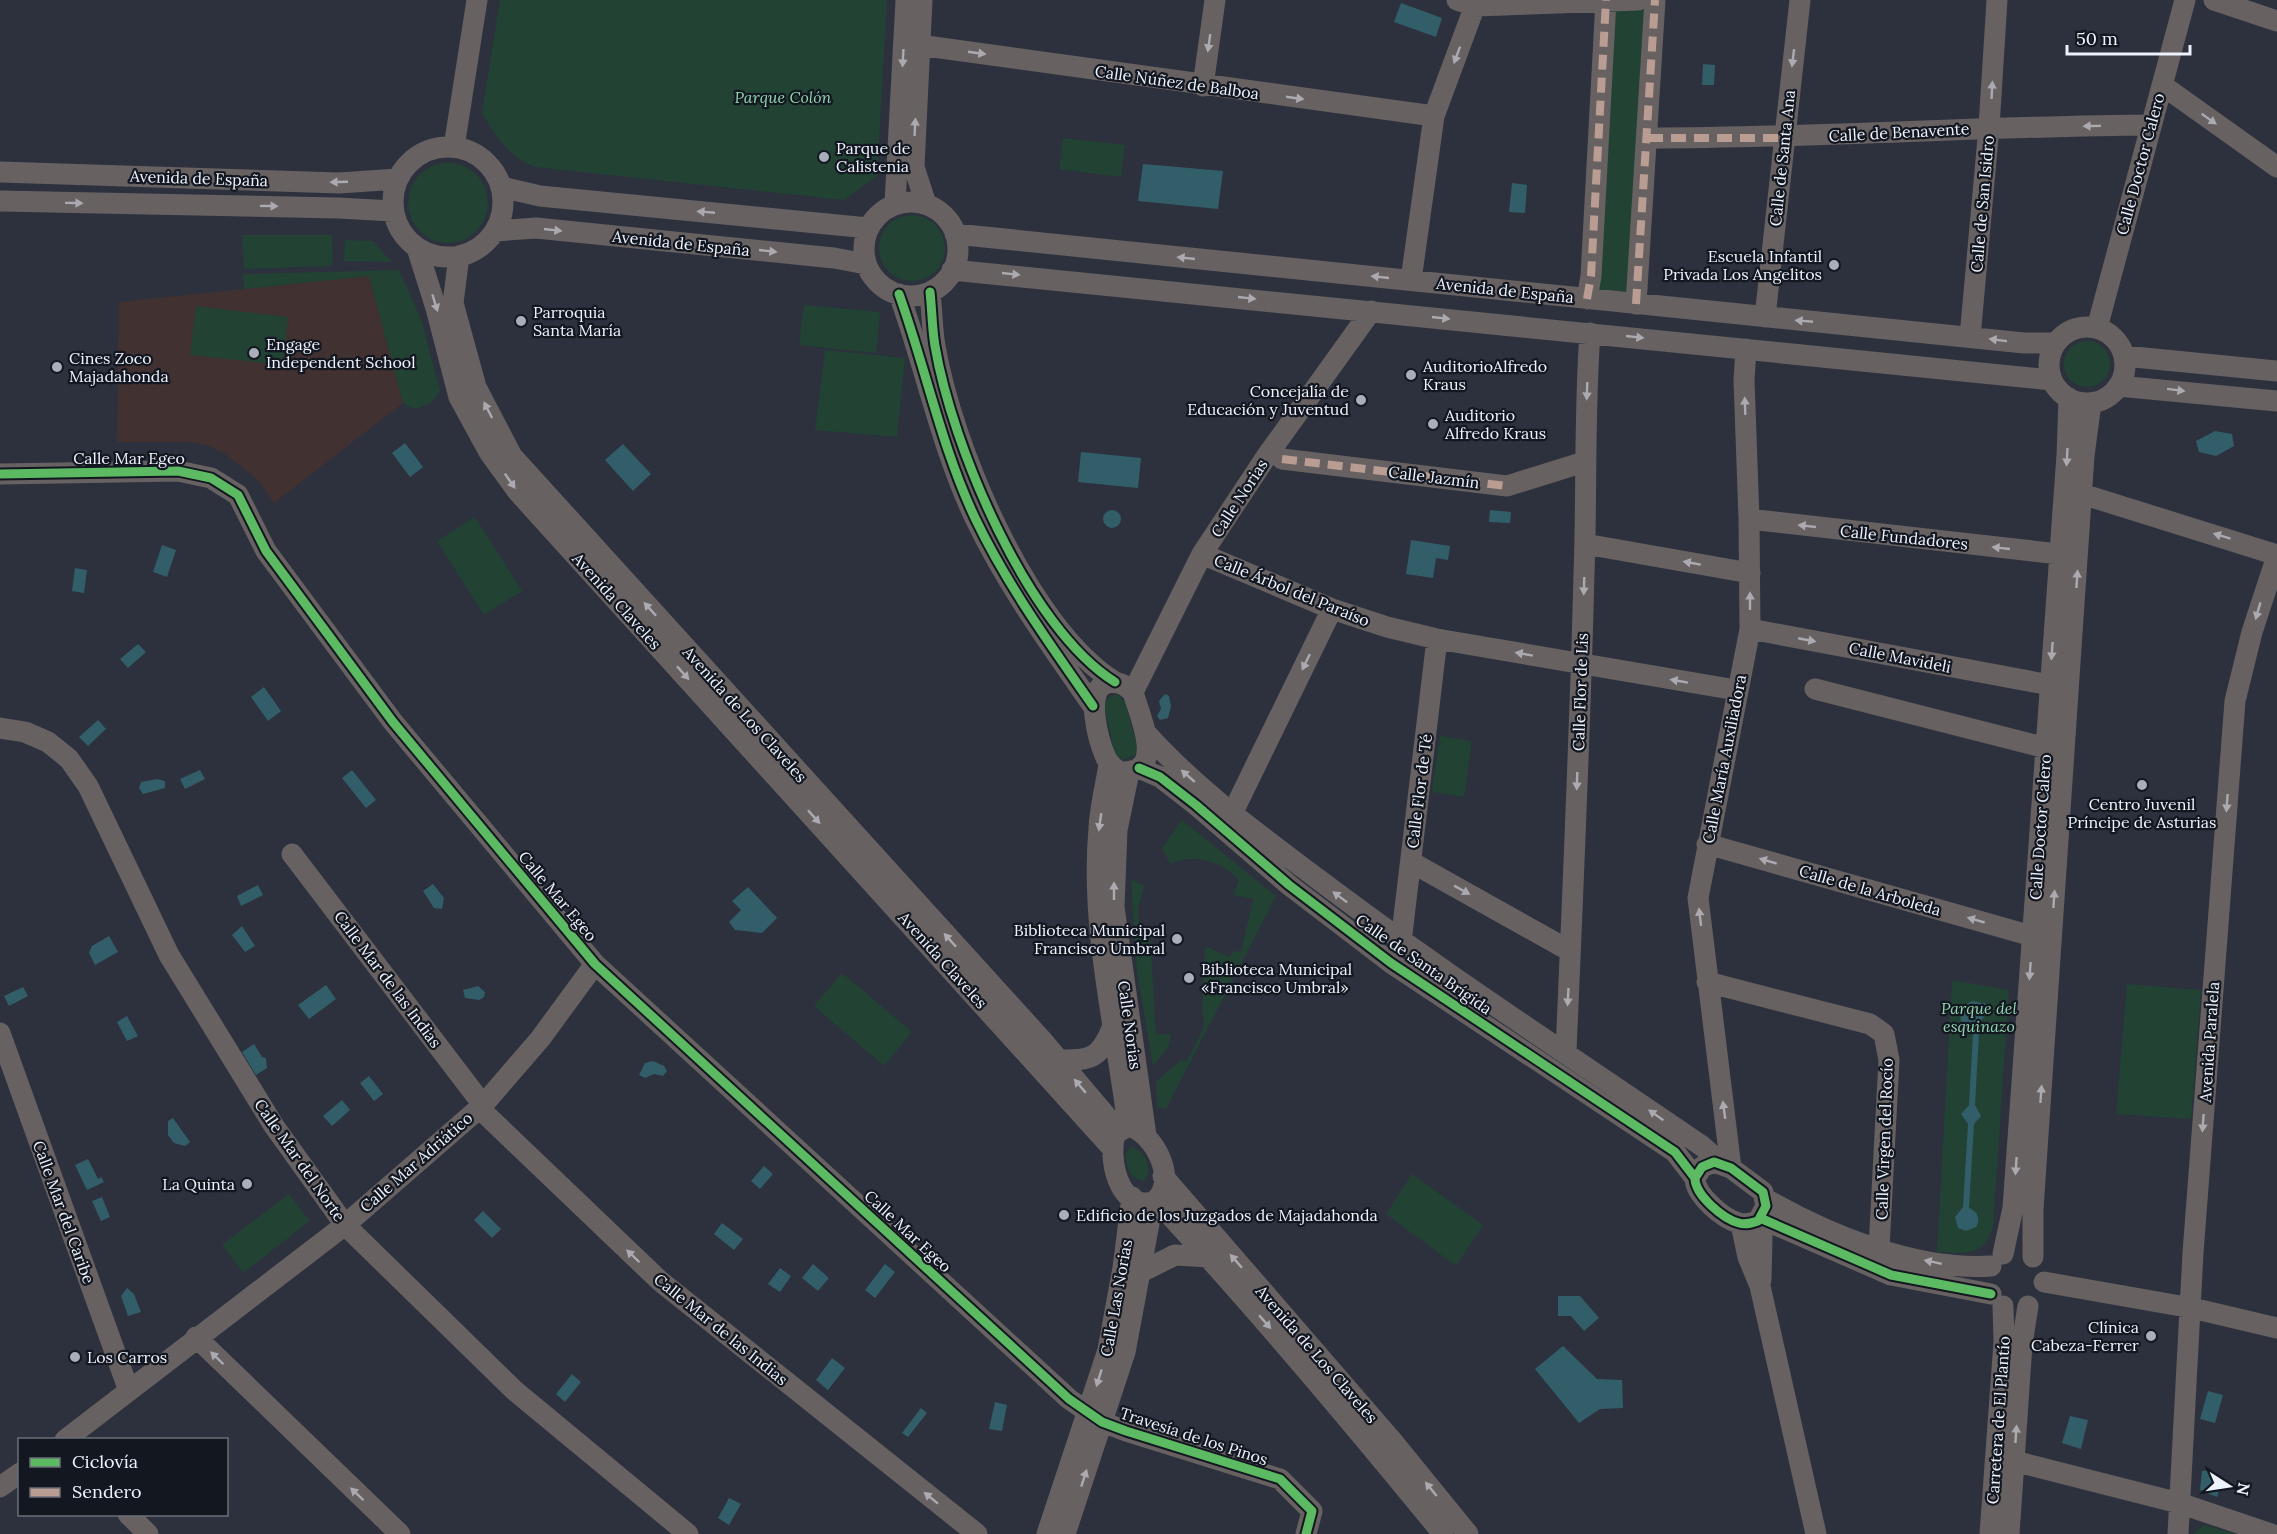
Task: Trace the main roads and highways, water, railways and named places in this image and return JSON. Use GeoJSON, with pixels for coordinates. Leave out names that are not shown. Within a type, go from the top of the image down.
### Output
{"type":"FeatureCollection","features":[{"type":"Feature","properties":{"kind":"water"},"geometry":{"type":"Polygon","coordinates":[[[1401,3],[1442,18],[1436,37],[1394,22],[1401,3]]]}},
{"type":"Feature","properties":{"kind":"water"},"geometry":{"type":"Polygon","coordinates":[[[1703,64],[1715,65],[1714,85],[1702,85],[1703,64]]]}},
{"type":"Feature","properties":{"kind":"water"},"geometry":{"type":"Polygon","coordinates":[[[1143,164],[1223,171],[1218,209],[1138,201],[1143,164]]]}},
{"type":"Feature","properties":{"kind":"water"},"geometry":{"type":"Polygon","coordinates":[[[1512,183],[1527,185],[1525,213],[1509,212],[1512,183]]]}},
{"type":"Feature","properties":{"kind":"water"},"geometry":{"type":"Polygon","coordinates":[[[2215,431],[2232,434],[2234,446],[2216,456],[2199,452],[2196,441],[2215,431]]]}},
{"type":"Feature","properties":{"kind":"water"},"geometry":{"type":"Polygon","coordinates":[[[405,443],[423,467],[410,477],[392,453],[405,443]]]}},
{"type":"Feature","properties":{"kind":"water"},"geometry":{"type":"Polygon","coordinates":[[[623,444],[651,474],[633,491],[605,460],[623,444]]]}},
{"type":"Feature","properties":{"kind":"water"},"geometry":{"type":"Polygon","coordinates":[[[1081,452],[1141,458],[1138,488],[1078,482],[1081,452]]]}},
{"type":"Feature","properties":{"kind":"water"},"geometry":{"type":"Polygon","coordinates":[[[1112,510],[1118,513],[1121,519],[1118,525],[1112,528],[1106,525],[1103,519],[1106,513],[1112,510]]]}},
{"type":"Feature","properties":{"kind":"water"},"geometry":{"type":"Polygon","coordinates":[[[1490,510],[1511,512],[1510,523],[1489,522],[1490,510]]]}},
{"type":"Feature","properties":{"kind":"water"},"geometry":{"type":"Polygon","coordinates":[[[1411,540],[1450,546],[1448,560],[1436,558],[1433,578],[1406,574],[1411,540]]]}},
{"type":"Feature","properties":{"kind":"water"},"geometry":{"type":"Polygon","coordinates":[[[162,545],[176,550],[167,577],[153,572],[162,545]]]}},
{"type":"Feature","properties":{"kind":"water"},"geometry":{"type":"Polygon","coordinates":[[[75,568],[87,570],[84,593],[72,591],[75,568]]]}},
{"type":"Feature","properties":{"kind":"water"},"geometry":{"type":"Polygon","coordinates":[[[138,644],[146,652],[128,668],[120,659],[138,644]]]}},
{"type":"Feature","properties":{"kind":"water"},"geometry":{"type":"Polygon","coordinates":[[[264,687],[281,711],[268,721],[251,697],[264,687]]]}},
{"type":"Feature","properties":{"kind":"water"},"geometry":{"type":"Polygon","coordinates":[[[1165,694],[1169,696],[1171,706],[1168,718],[1160,720],[1157,716],[1161,709],[1159,701],[1165,694]]]}},
{"type":"Feature","properties":{"kind":"water"},"geometry":{"type":"Polygon","coordinates":[[[98,720],[106,729],[88,746],[79,737],[98,720]]]}},
{"type":"Feature","properties":{"kind":"water"},"geometry":{"type":"Polygon","coordinates":[[[200,770],[205,779],[185,789],[180,779],[200,770]]]}},
{"type":"Feature","properties":{"kind":"water"},"geometry":{"type":"Polygon","coordinates":[[[352,770],[376,800],[366,808],[342,778],[352,770]]]}},
{"type":"Feature","properties":{"kind":"water"},"geometry":{"type":"Polygon","coordinates":[[[157,779],[165,781],[165,788],[143,794],[139,788],[141,782],[157,779]]]}},
{"type":"Feature","properties":{"kind":"water"},"geometry":{"type":"Polygon","coordinates":[[[433,884],[444,898],[442,909],[434,908],[423,891],[433,884]]]}},
{"type":"Feature","properties":{"kind":"water"},"geometry":{"type":"Polygon","coordinates":[[[258,885],[263,895],[241,906],[237,896],[258,885]]]}},
{"type":"Feature","properties":{"kind":"water"},"geometry":{"type":"Polygon","coordinates":[[[748,887],[777,918],[762,933],[735,930],[729,922],[741,910],[732,901],[748,887]]]}},
{"type":"Feature","properties":{"kind":"water"},"geometry":{"type":"Polygon","coordinates":[[[242,926],[255,946],[245,952],[232,935],[242,926]]]}},
{"type":"Feature","properties":{"kind":"water"},"geometry":{"type":"Polygon","coordinates":[[[109,936],[118,952],[95,965],[89,953],[92,946],[109,936]]]}},
{"type":"Feature","properties":{"kind":"water"},"geometry":{"type":"Polygon","coordinates":[[[326,985],[336,999],[309,1019],[298,1005],[326,985]]]}},
{"type":"Feature","properties":{"kind":"water"},"geometry":{"type":"Polygon","coordinates":[[[478,986],[485,992],[484,997],[479,1000],[465,998],[463,990],[478,986]]]}},
{"type":"Feature","properties":{"kind":"water"},"geometry":{"type":"Polygon","coordinates":[[[23,987],[28,996],[9,1006],[4,996],[23,987]]]}},
{"type":"Feature","properties":{"kind":"water"},"geometry":{"type":"Polygon","coordinates":[[[1972,1001],[1987,1004],[1980,1012],[1984,1017],[1980,1022],[1986,1030],[1979,1033],[1975,1105],[1981,1116],[1974,1124],[1969,1208],[1976,1213],[1978,1221],[1976,1227],[1966,1231],[1958,1228],[1955,1217],[1963,1207],[1968,1124],[1961,1114],[1969,1105],[1973,1033],[1964,1026],[1960,1017],[1963,1008],[1972,1001]]]}},
{"type":"Feature","properties":{"kind":"water"},"geometry":{"type":"Polygon","coordinates":[[[127,1016],[138,1036],[127,1041],[117,1022],[127,1016]]]}},
{"type":"Feature","properties":{"kind":"water"},"geometry":{"type":"Polygon","coordinates":[[[254,1044],[262,1057],[266,1058],[267,1068],[256,1075],[242,1052],[254,1044]]]}},
{"type":"Feature","properties":{"kind":"water"},"geometry":{"type":"Polygon","coordinates":[[[653,1061],[664,1066],[667,1071],[663,1076],[654,1074],[645,1078],[639,1075],[645,1063],[653,1061]]]}},
{"type":"Feature","properties":{"kind":"water"},"geometry":{"type":"Polygon","coordinates":[[[369,1076],[383,1094],[374,1101],[360,1083],[369,1076]]]}},
{"type":"Feature","properties":{"kind":"water"},"geometry":{"type":"Polygon","coordinates":[[[342,1100],[350,1110],[332,1126],[323,1116],[342,1100]]]}},
{"type":"Feature","properties":{"kind":"water"},"geometry":{"type":"Polygon","coordinates":[[[173,1118],[190,1142],[185,1146],[174,1143],[168,1135],[168,1121],[173,1118]]]}},
{"type":"Feature","properties":{"kind":"water"},"geometry":{"type":"Polygon","coordinates":[[[88,1159],[98,1179],[101,1177],[104,1182],[87,1190],[75,1165],[88,1159]]]}},
{"type":"Feature","properties":{"kind":"water"},"geometry":{"type":"Polygon","coordinates":[[[764,1166],[773,1174],[760,1189],[751,1181],[764,1166]]]}},
{"type":"Feature","properties":{"kind":"water"},"geometry":{"type":"Polygon","coordinates":[[[102,1197],[110,1217],[101,1221],[92,1201],[102,1197]]]}},
{"type":"Feature","properties":{"kind":"water"},"geometry":{"type":"Polygon","coordinates":[[[483,1211],[501,1229],[492,1238],[474,1220],[483,1211]]]}},
{"type":"Feature","properties":{"kind":"water"},"geometry":{"type":"Polygon","coordinates":[[[722,1223],[743,1239],[734,1250],[714,1234],[722,1223]]]}},
{"type":"Feature","properties":{"kind":"water"},"geometry":{"type":"Polygon","coordinates":[[[813,1264],[829,1278],[818,1291],[802,1278],[813,1264]]]}},
{"type":"Feature","properties":{"kind":"water"},"geometry":{"type":"Polygon","coordinates":[[[885,1264],[895,1272],[875,1298],[865,1290],[885,1264]]]}},
{"type":"Feature","properties":{"kind":"water"},"geometry":{"type":"Polygon","coordinates":[[[780,1268],[791,1276],[780,1292],[768,1284],[780,1268]]]}},
{"type":"Feature","properties":{"kind":"water"},"geometry":{"type":"Polygon","coordinates":[[[127,1288],[134,1294],[141,1312],[128,1316],[121,1296],[127,1288]]]}},
{"type":"Feature","properties":{"kind":"water"},"geometry":{"type":"Polygon","coordinates":[[[1558,1296],[1580,1296],[1599,1318],[1584,1331],[1571,1316],[1558,1316],[1558,1296]]]}},
{"type":"Feature","properties":{"kind":"water"},"geometry":{"type":"Polygon","coordinates":[[[1563,1346],[1597,1379],[1622,1380],[1623,1408],[1600,1409],[1579,1423],[1535,1369],[1563,1346]]]}},
{"type":"Feature","properties":{"kind":"water"},"geometry":{"type":"Polygon","coordinates":[[[832,1358],[845,1368],[828,1390],[816,1380],[832,1358]]]}},
{"type":"Feature","properties":{"kind":"water"},"geometry":{"type":"Polygon","coordinates":[[[572,1374],[581,1382],[565,1402],[556,1394],[572,1374]]]}},
{"type":"Feature","properties":{"kind":"water"},"geometry":{"type":"Polygon","coordinates":[[[2208,1391],[2223,1395],[2215,1423],[2200,1419],[2208,1391]]]}},
{"type":"Feature","properties":{"kind":"water"},"geometry":{"type":"Polygon","coordinates":[[[995,1402],[1007,1405],[1002,1431],[989,1429],[995,1402]]]}},
{"type":"Feature","properties":{"kind":"water"},"geometry":{"type":"Polygon","coordinates":[[[921,1408],[927,1413],[908,1437],[902,1433],[921,1408]]]}},
{"type":"Feature","properties":{"kind":"water"},"geometry":{"type":"Polygon","coordinates":[[[2070,1416],[2088,1420],[2081,1449],[2062,1443],[2070,1416]]]}},
{"type":"Feature","properties":{"kind":"water"},"geometry":{"type":"Polygon","coordinates":[[[2211,1470],[2213,1483],[2220,1487],[2217,1497],[2200,1490],[2202,1471],[2211,1470]]]}},
{"type":"Feature","properties":{"kind":"water"},"geometry":{"type":"Polygon","coordinates":[[[729,1498],[741,1504],[729,1525],[718,1518],[729,1498]]]}},
{"type":"Feature","properties":{"kind":"place","name":"Parque de Calistenia"},"geometry":{"type":"Point","coordinates":[824,157]}},
{"type":"Feature","properties":{"kind":"place","name":"Escuela Infantil Privada Los Angelitos"},"geometry":{"type":"Point","coordinates":[1834,265]}},
{"type":"Feature","properties":{"kind":"place","name":"Parroquia Santa María"},"geometry":{"type":"Point","coordinates":[521,321]}},
{"type":"Feature","properties":{"kind":"place","name":"Engage Independent School"},"geometry":{"type":"Point","coordinates":[254,353]}},
{"type":"Feature","properties":{"kind":"place","name":"Cines Zoco Majadahonda"},"geometry":{"type":"Point","coordinates":[57,367]}},
{"type":"Feature","properties":{"kind":"place","name":"AuditorioAlfredo Kraus"},"geometry":{"type":"Point","coordinates":[1411,375]}},
{"type":"Feature","properties":{"kind":"place","name":"Concejalía de Educación y Juventud"},"geometry":{"type":"Point","coordinates":[1361,400]}},
{"type":"Feature","properties":{"kind":"place","name":"Auditorio Alfredo Kraus"},"geometry":{"type":"Point","coordinates":[1433,424]}},
{"type":"Feature","properties":{"kind":"place","name":"Centro Juvenil Príncipe de Asturias"},"geometry":{"type":"Point","coordinates":[2142,785]}},
{"type":"Feature","properties":{"kind":"place","name":"Biblioteca Municipal Francisco Umbral"},"geometry":{"type":"Point","coordinates":[1177,939]}},
{"type":"Feature","properties":{"kind":"place","name":"Biblioteca Municipal «Francisco Umbral»"},"geometry":{"type":"Point","coordinates":[1189,978]}},
{"type":"Feature","properties":{"kind":"place","name":"La Quinta"},"geometry":{"type":"Point","coordinates":[247,1184]}},
{"type":"Feature","properties":{"kind":"place","name":"Edificio de los Juzgados de Majadahonda"},"geometry":{"type":"Point","coordinates":[1064,1215]}},
{"type":"Feature","properties":{"kind":"place","name":"Clínica Cabeza-Ferrer"},"geometry":{"type":"Point","coordinates":[2151,1336]}},
{"type":"Feature","properties":{"kind":"place","name":"Los Carros"},"geometry":{"type":"Point","coordinates":[75,1357]}},
{"type":"Feature","properties":{"kind":"park label","name":"Parque Colón"},"geometry":{"type":"Point","coordinates":[783,97]}},
{"type":"Feature","properties":{"kind":"park label","name":"Parque del esquinazo"},"geometry":{"type":"Point","coordinates":[1979,1017]}}]}
